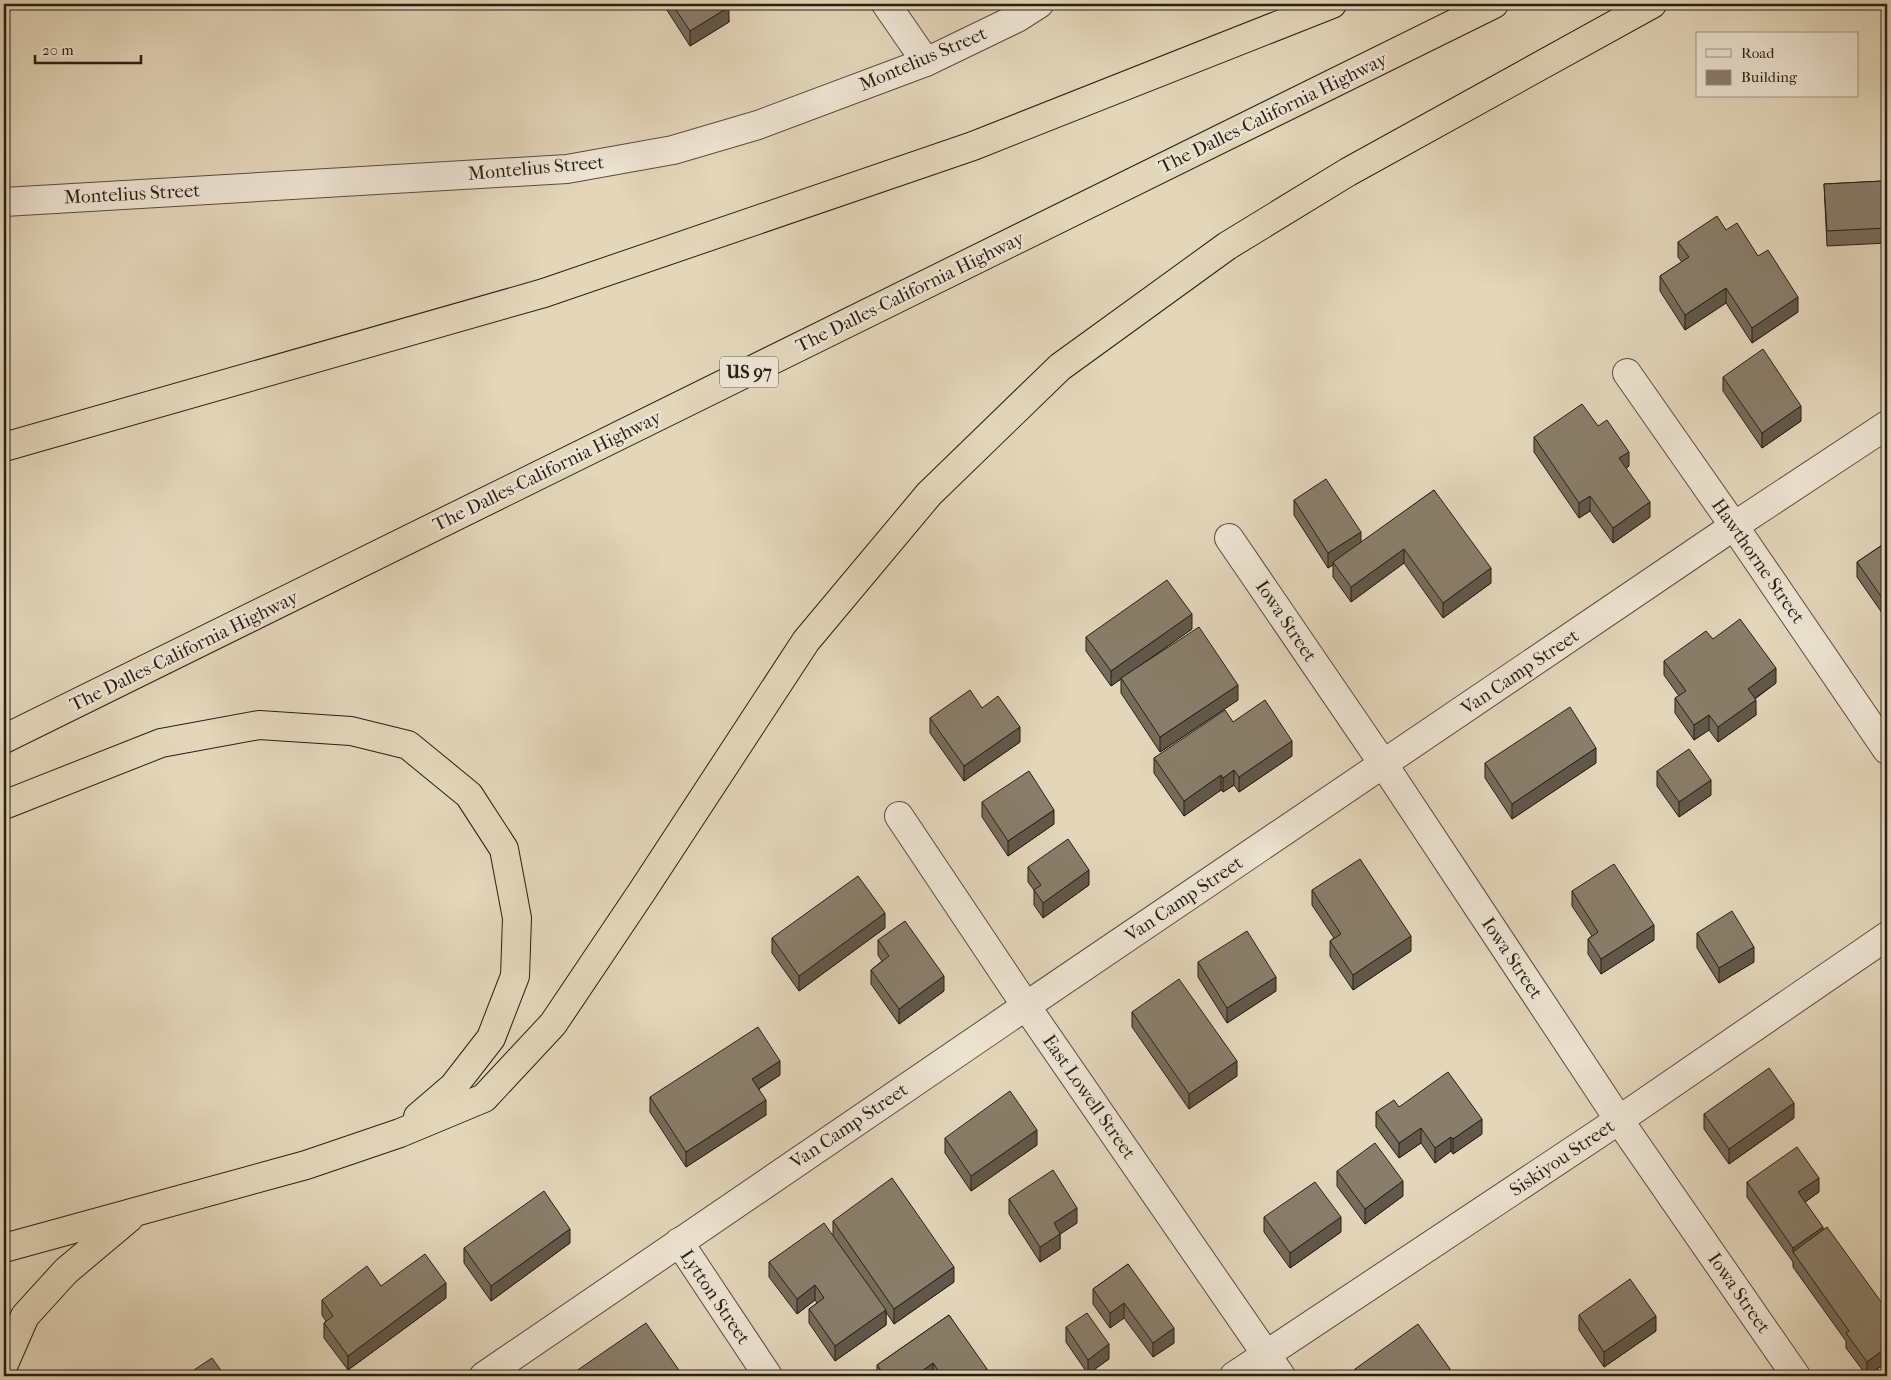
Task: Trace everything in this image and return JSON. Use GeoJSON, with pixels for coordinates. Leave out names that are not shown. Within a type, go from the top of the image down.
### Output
{"type":"FeatureCollection","features":[{"type":"Feature","properties":{"kind":"highway"},"geometry":{"type":"LineString","coordinates":[[4,447],[544,293],[972,146],[1332,4]]}},
{"type":"Feature","properties":{"kind":"highway","name":"The Dalles-California Highway"},"geometry":{"type":"LineString","coordinates":[[4,740],[1494,4]]}},
{"type":"Feature","properties":{"kind":"highway"},"geometry":{"type":"LineString","coordinates":[[4,1248],[306,1165],[400,1133],[484,1098],[553,1024],[644,890],[806,642],[929,494],[1060,367],[1227,246],[1348,172],[1652,4]]}},
{"type":"Feature","properties":{"kind":"highway"},"geometry":{"type":"LineString","coordinates":[[4,805],[162,743],[259,725],[351,730],[408,745],[469,794],[504,850],[517,918],[515,976],[491,1038],[454,1087],[400,1133]]}},
{"type":"Feature","properties":{"kind":"highway"},"geometry":{"type":"LineString","coordinates":[[4,1364],[25,1316],[66,1271],[136,1212]]}},
{"type":"Feature","properties":{"kind":"street"},"geometry":{"type":"LineString","coordinates":[[886,4],[926,62]]}},
{"type":"Feature","properties":{"kind":"street","name":"Montelius Street"},"geometry":{"type":"LineString","coordinates":[[4,202],[567,169],[673,150],[758,125],[926,62],[1016,18],[1039,4]]}},
{"type":"Feature","properties":{"kind":"street","name":"Hawthorne Street"},"geometry":{"type":"LineString","coordinates":[[1627,373],[1887,750]]}},
{"type":"Feature","properties":{"kind":"street","name":"Van Camp Street"},"geometry":{"type":"LineString","coordinates":[[484,1376],[1734,526],[1887,425]]}},
{"type":"Feature","properties":{"kind":"street","name":"Iowa Street"},"geometry":{"type":"LineString","coordinates":[[1230,538],[1384,765],[1620,1120],[1796,1376]]}},
{"type":"Feature","properties":{"kind":"street","name":"East Lowell Street"},"geometry":{"type":"LineString","coordinates":[[899,816],[1026,1006],[1274,1365]]}},
{"type":"Feature","properties":{"kind":"street","name":"Siskiyou Street"},"geometry":{"type":"LineString","coordinates":[[1234,1376],[1274,1365],[1620,1120],[1887,936]]}},
{"type":"Feature","properties":{"kind":"street","name":"Lytton Street"},"geometry":{"type":"LineString","coordinates":[[679,1242],[768,1376]]}},
{"type":"Feature","properties":{"kind":"building"},"geometry":{"type":"Polygon","coordinates":[[[672,4],[727,4],[729,7],[690,31],[672,4]]]}},
{"type":"Feature","properties":{"kind":"building"},"geometry":{"type":"Polygon","coordinates":[[[1887,146],[1887,228],[1827,231],[1824,184],[1883,181],[1882,147],[1887,146]]]}},
{"type":"Feature","properties":{"kind":"building"},"geometry":{"type":"Polygon","coordinates":[[[1717,216],[1726,230],[1737,223],[1758,256],[1768,250],[1798,297],[1752,328],[1726,288],[1685,315],[1660,276],[1689,257],[1678,242],[1717,216]]]}},
{"type":"Feature","properties":{"kind":"building"},"geometry":{"type":"Polygon","coordinates":[[[1763,349],[1801,406],[1762,433],[1723,377],[1763,349]]]}},
{"type":"Feature","properties":{"kind":"building"},"geometry":{"type":"Polygon","coordinates":[[[1582,404],[1598,426],[1607,420],[1629,452],[1619,458],[1650,502],[1613,528],[1590,496],[1579,503],[1534,437],[1582,404]]]}},
{"type":"Feature","properties":{"kind":"building"},"geometry":{"type":"Polygon","coordinates":[[[1326,479],[1361,532],[1328,553],[1294,500],[1326,479]]]}},
{"type":"Feature","properties":{"kind":"building"},"geometry":{"type":"Polygon","coordinates":[[[1434,490],[1491,568],[1443,603],[1404,549],[1351,587],[1333,562],[1434,490]]]}},
{"type":"Feature","properties":{"kind":"building"},"geometry":{"type":"Polygon","coordinates":[[[1887,542],[1887,605],[1857,562],[1887,542]]]}},
{"type":"Feature","properties":{"kind":"building"},"geometry":{"type":"Polygon","coordinates":[[[1167,580],[1192,614],[1111,671],[1086,637],[1167,580]]]}},
{"type":"Feature","properties":{"kind":"building"},"geometry":{"type":"Polygon","coordinates":[[[1740,619],[1776,668],[1748,689],[1756,700],[1718,727],[1709,715],[1694,725],[1675,698],[1686,691],[1664,661],[1706,631],[1713,639],[1740,619]]]}},
{"type":"Feature","properties":{"kind":"building"},"geometry":{"type":"Polygon","coordinates":[[[1199,627],[1238,685],[1160,737],[1121,678],[1199,627]]]}},
{"type":"Feature","properties":{"kind":"building"},"geometry":{"type":"Polygon","coordinates":[[[970,690],[982,708],[998,696],[1020,727],[964,766],[930,718],[970,690]]]}},
{"type":"Feature","properties":{"kind":"building"},"geometry":{"type":"Polygon","coordinates":[[[1265,700],[1292,741],[1239,777],[1234,770],[1223,778],[1221,775],[1184,801],[1154,758],[1225,710],[1233,722],[1265,700]]]}},
{"type":"Feature","properties":{"kind":"building"},"geometry":{"type":"Polygon","coordinates":[[[1570,707],[1596,748],[1512,804],[1485,763],[1570,707]]]}},
{"type":"Feature","properties":{"kind":"building"},"geometry":{"type":"Polygon","coordinates":[[[1689,749],[1711,780],[1679,802],[1657,771],[1689,749]]]}},
{"type":"Feature","properties":{"kind":"building"},"geometry":{"type":"Polygon","coordinates":[[[1029,771],[1054,810],[1008,841],[982,802],[1029,771]]]}},
{"type":"Feature","properties":{"kind":"building"},"geometry":{"type":"Polygon","coordinates":[[[1068,839],[1089,870],[1043,903],[1034,890],[1041,885],[1028,867],[1068,839]]]}},
{"type":"Feature","properties":{"kind":"building"},"geometry":{"type":"Polygon","coordinates":[[[1360,859],[1411,936],[1353,975],[1330,941],[1341,934],[1312,890],[1360,859]]]}},
{"type":"Feature","properties":{"kind":"building"},"geometry":{"type":"Polygon","coordinates":[[[1614,864],[1654,925],[1601,959],[1588,939],[1598,932],[1572,891],[1614,864]]]}},
{"type":"Feature","properties":{"kind":"building"},"geometry":{"type":"Polygon","coordinates":[[[858,876],[885,913],[799,976],[772,938],[858,876]]]}},
{"type":"Feature","properties":{"kind":"building"},"geometry":{"type":"Polygon","coordinates":[[[1732,911],[1754,947],[1719,968],[1697,933],[1732,911]]]}},
{"type":"Feature","properties":{"kind":"building"},"geometry":{"type":"Polygon","coordinates":[[[905,921],[944,976],[899,1009],[871,970],[889,956],[878,940],[905,921]]]}},
{"type":"Feature","properties":{"kind":"building"},"geometry":{"type":"Polygon","coordinates":[[[1247,931],[1276,977],[1227,1008],[1198,962],[1247,931]]]}},
{"type":"Feature","properties":{"kind":"building"},"geometry":{"type":"Polygon","coordinates":[[[1179,979],[1237,1061],[1189,1094],[1132,1012],[1179,979]]]}},
{"type":"Feature","properties":{"kind":"building"},"geometry":{"type":"Polygon","coordinates":[[[758,1027],[780,1061],[752,1079],[766,1100],[686,1152],[650,1097],[758,1027]]]}},
{"type":"Feature","properties":{"kind":"building"},"geometry":{"type":"Polygon","coordinates":[[[1769,1068],[1794,1103],[1729,1149],[1704,1114],[1769,1068]]]}},
{"type":"Feature","properties":{"kind":"building"},"geometry":{"type":"Polygon","coordinates":[[[1448,1072],[1482,1119],[1453,1139],[1451,1137],[1435,1148],[1421,1128],[1399,1143],[1376,1112],[1394,1100],[1399,1107],[1448,1072]]]}},
{"type":"Feature","properties":{"kind":"building"},"geometry":{"type":"Polygon","coordinates":[[[1010,1091],[1037,1130],[971,1176],[945,1138],[1010,1091]]]}},
{"type":"Feature","properties":{"kind":"building"},"geometry":{"type":"Polygon","coordinates":[[[1375,1143],[1403,1181],[1365,1209],[1337,1171],[1375,1143]]]}},
{"type":"Feature","properties":{"kind":"building"},"geometry":{"type":"Polygon","coordinates":[[[1797,1147],[1819,1178],[1798,1192],[1823,1227],[1793,1248],[1747,1182],[1797,1147]]]}},
{"type":"Feature","properties":{"kind":"building"},"geometry":{"type":"Polygon","coordinates":[[[1053,1170],[1077,1208],[1054,1223],[1060,1234],[1040,1247],[1009,1199],[1053,1170]]]}},
{"type":"Feature","properties":{"kind":"building"},"geometry":{"type":"Polygon","coordinates":[[[892,1178],[954,1267],[894,1309],[833,1221],[892,1178]]]}},
{"type":"Feature","properties":{"kind":"building"},"geometry":{"type":"Polygon","coordinates":[[[1315,1182],[1341,1217],[1290,1253],[1264,1217],[1315,1182]]]}},
{"type":"Feature","properties":{"kind":"building"},"geometry":{"type":"Polygon","coordinates":[[[544,1191],[570,1229],[491,1286],[464,1248],[544,1191]]]}},
{"type":"Feature","properties":{"kind":"building"},"geometry":{"type":"Polygon","coordinates":[[[824,1223],[886,1310],[835,1346],[809,1309],[824,1298],[815,1285],[797,1299],[769,1262],[824,1223]]]}},
{"type":"Feature","properties":{"kind":"building"},"geometry":{"type":"Polygon","coordinates":[[[1827,1227],[1887,1310],[1887,1347],[1867,1362],[1846,1333],[1849,1331],[1793,1252],[1827,1227]]]}},
{"type":"Feature","properties":{"kind":"building"},"geometry":{"type":"Polygon","coordinates":[[[425,1254],[446,1283],[348,1356],[324,1323],[333,1316],[322,1300],[367,1266],[381,1286],[425,1254]]]}},
{"type":"Feature","properties":{"kind":"building"},"geometry":{"type":"Polygon","coordinates":[[[1128,1264],[1174,1328],[1153,1343],[1124,1303],[1110,1313],[1093,1289],[1128,1264]]]}},
{"type":"Feature","properties":{"kind":"building"},"geometry":{"type":"Polygon","coordinates":[[[1630,1279],[1656,1316],[1604,1352],[1579,1315],[1630,1279]]]}},
{"type":"Feature","properties":{"kind":"building"},"geometry":{"type":"Polygon","coordinates":[[[1087,1313],[1109,1344],[1088,1360],[1066,1327],[1087,1313]]]}},
{"type":"Feature","properties":{"kind":"building"},"geometry":{"type":"Polygon","coordinates":[[[949,1315],[987,1369],[978,1376],[942,1376],[933,1363],[915,1376],[885,1376],[877,1365],[949,1315]]]}},
{"type":"Feature","properties":{"kind":"building"},"geometry":{"type":"Polygon","coordinates":[[[646,1323],[683,1376],[569,1376],[646,1323]]]}},
{"type":"Feature","properties":{"kind":"building"},"geometry":{"type":"Polygon","coordinates":[[[1418,1324],[1450,1369],[1440,1376],[1360,1376],[1355,1369],[1418,1324]]]}},
{"type":"Feature","properties":{"kind":"building"},"geometry":{"type":"Polygon","coordinates":[[[212,1358],[225,1376],[185,1376],[212,1358]]]}}]}
